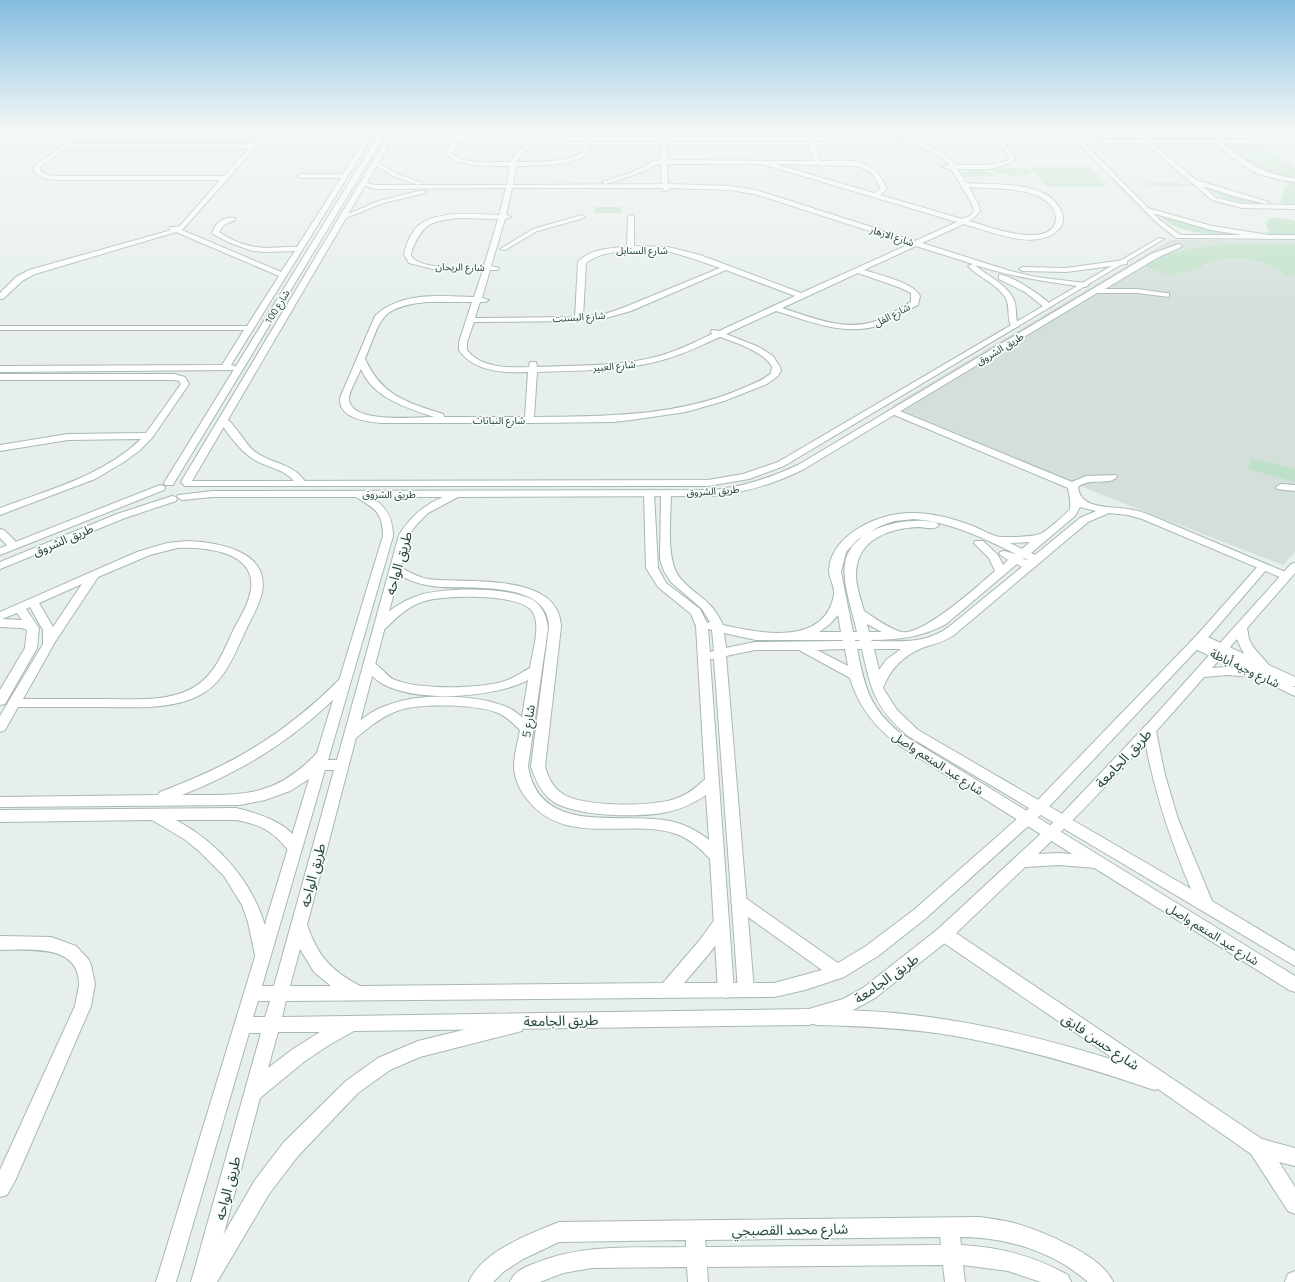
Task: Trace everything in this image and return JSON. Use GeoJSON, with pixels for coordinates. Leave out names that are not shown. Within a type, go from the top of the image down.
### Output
{"type":"FeatureCollection","features":[{"type":"Feature","properties":{"kind":"street"},"geometry":{"type":"LineString","coordinates":[[0,288],[14,276],[33,268],[176,227],[208,191]]}},
{"type":"Feature","properties":{"kind":"street"},"geometry":{"type":"LineString","coordinates":[[0,297],[19,279],[32,272],[176,227],[210,197],[214,191]]}},
{"type":"Feature","properties":{"kind":"street"},"geometry":{"type":"LineString","coordinates":[[225,368],[336,191]]}},
{"type":"Feature","properties":{"kind":"street","name":"شارع 100"},"geometry":{"type":"LineString","coordinates":[[164,486],[239,368],[348,191]]}},
{"type":"Feature","properties":{"kind":"street","name":"شارع الازهار"},"geometry":{"type":"LineString","coordinates":[[359,192],[363,191]]}},
{"type":"Feature","properties":{"kind":"street"},"geometry":{"type":"LineString","coordinates":[[344,217],[391,199],[425,191]]}},
{"type":"Feature","properties":{"kind":"street","name":"شارع العبير"},"geometry":{"type":"LineString","coordinates":[[497,260],[512,191]]}},
{"type":"Feature","properties":{"kind":"street","name":"شارع العبير"},"geometry":{"type":"LineString","coordinates":[[512,191],[506,217],[506,234],[482,300],[471,320],[462,346],[463,350],[470,358],[482,365],[499,369],[533,367],[603,368],[641,363],[674,354],[716,332],[909,244]]}},
{"type":"Feature","properties":{"kind":"street","name":"شارع الازهار"},"geometry":{"type":"LineString","coordinates":[[724,191],[745,194],[909,244],[972,266],[1002,274],[1085,285]]}},
{"type":"Feature","properties":{"kind":"street","name":"شارع الازهار"},"geometry":{"type":"LineString","coordinates":[[751,191],[892,236],[909,244]]}},
{"type":"Feature","properties":{"kind":"street"},"geometry":{"type":"LineString","coordinates":[[858,191],[1009,235],[1033,237],[1051,233],[1058,227],[1061,219],[1056,206],[1041,195],[1023,191]]}},
{"type":"Feature","properties":{"kind":"street"},"geometry":{"type":"LineString","coordinates":[[875,196],[882,191]]}},
{"type":"Feature","properties":{"kind":"street"},"geometry":{"type":"LineString","coordinates":[[909,244],[959,221],[967,214],[970,208],[963,191]]}},
{"type":"Feature","properties":{"kind":"street"},"geometry":{"type":"LineString","coordinates":[[1128,191],[1158,221],[1181,241]]}},
{"type":"Feature","properties":{"kind":"street"},"geometry":{"type":"LineString","coordinates":[[1203,191],[1210,197],[1227,203],[1250,207],[1295,207]]}},
{"type":"Feature","properties":{"kind":"street"},"geometry":{"type":"LineString","coordinates":[[1223,191],[1232,194],[1295,207]]}},
{"type":"Feature","properties":{"kind":"street","name":"شارع 100"},"geometry":{"type":"LineString","coordinates":[[177,498],[187,494],[191,488],[187,483],[359,192]]}},
{"type":"Feature","properties":{"kind":"street"},"geometry":{"type":"LineString","coordinates":[[202,197],[210,197]]}},
{"type":"Feature","properties":{"kind":"street"},"geometry":{"type":"LineString","coordinates":[[340,204],[351,204]]}},
{"type":"Feature","properties":{"kind":"street"},"geometry":{"type":"LineString","coordinates":[[1147,210],[1211,228],[1270,237]]}},
{"type":"Feature","properties":{"kind":"street","name":"شارع الريحان"},"geometry":{"type":"LineString","coordinates":[[497,260],[443,268],[426,266],[413,262],[409,259],[407,253],[416,231],[430,222],[455,217],[506,217]]}},
{"type":"Feature","properties":{"kind":"street"},"geometry":{"type":"LineString","coordinates":[[497,260],[535,230],[582,217]]}},
{"type":"Feature","properties":{"kind":"street"},"geometry":{"type":"LineString","coordinates":[[630,248],[631,217]]}},
{"type":"Feature","properties":{"kind":"street"},"geometry":{"type":"LineString","coordinates":[[233,219],[224,221],[214,231],[215,234],[260,250],[286,248],[300,249]]}},
{"type":"Feature","properties":{"kind":"street"},"geometry":{"type":"LineString","coordinates":[[1158,221],[1191,233],[1221,237]]}},
{"type":"Feature","properties":{"kind":"street"},"geometry":{"type":"LineString","coordinates":[[176,227],[214,240],[231,250]]}},
{"type":"Feature","properties":{"kind":"street"},"geometry":{"type":"LineString","coordinates":[[176,227],[285,272]]}},
{"type":"Feature","properties":{"kind":"street"},"geometry":{"type":"LineString","coordinates":[[892,236],[926,236]]}},
{"type":"Feature","properties":{"kind":"street"},"geometry":{"type":"LineString","coordinates":[[898,252],[933,252],[926,236]]}},
{"type":"Feature","properties":{"kind":"street","name":"طريق الشروق"},"geometry":{"type":"LineString","coordinates":[[0,552],[164,486],[178,482],[708,483],[741,479],[756,475],[781,464],[1124,262],[1160,237],[1167,236],[1181,241],[1295,243]]}},
{"type":"Feature","properties":{"kind":"street"},"geometry":{"type":"LineString","coordinates":[[214,240],[224,237]]}},
{"type":"Feature","properties":{"kind":"street","name":"طريق الشروق"},"geometry":{"type":"LineString","coordinates":[[0,566],[117,517],[177,498],[213,494],[731,492],[763,485],[801,467],[1181,241],[1221,237],[1295,237]]}},
{"type":"Feature","properties":{"kind":"street","name":"شارع العبير"},"geometry":{"type":"LineString","coordinates":[[716,332],[775,308],[797,295],[898,252],[909,244]]}},
{"type":"Feature","properties":{"kind":"street"},"geometry":{"type":"LineString","coordinates":[[231,250],[243,245]]}},
{"type":"Feature","properties":{"kind":"street","name":"شارع السنابل"},"geometry":{"type":"LineString","coordinates":[[579,319],[582,262],[591,255],[630,248],[656,248],[678,251],[797,295]]}},
{"type":"Feature","properties":{"kind":"street","name":"شارع الازهار"},"geometry":{"type":"LineString","coordinates":[[933,252],[983,265],[1002,274],[1028,290],[1048,306]]}},
{"type":"Feature","properties":{"kind":"street"},"geometry":{"type":"LineString","coordinates":[[983,265],[1052,271],[1080,269],[1124,262]]}},
{"type":"Feature","properties":{"kind":"street"},"geometry":{"type":"LineString","coordinates":[[972,266],[992,280],[1007,294],[1011,301],[1011,319],[1015,326]]}},
{"type":"Feature","properties":{"kind":"street","name":"شارع البسنت"},"geometry":{"type":"LineString","coordinates":[[471,320],[579,319],[618,313],[726,268]]}},
{"type":"Feature","properties":{"kind":"street","name":"شارع الفل"},"geometry":{"type":"LineString","coordinates":[[775,308],[833,326],[853,328],[876,324],[915,303],[916,296],[910,289],[858,270]]}},
{"type":"Feature","properties":{"kind":"street"},"geometry":{"type":"LineString","coordinates":[[1097,291],[1124,291],[1166,295]]}},
{"type":"Feature","properties":{"kind":"street","name":"شارع النباتات"},"geometry":{"type":"LineString","coordinates":[[482,300],[413,300],[387,309],[378,318],[344,398],[344,403],[350,411],[364,417],[382,420],[613,419],[676,411],[732,396],[768,381],[775,374],[777,370],[775,362],[767,355],[716,332]]}},
{"type":"Feature","properties":{"kind":"street","name":"شارع العبير"},"geometry":{"type":"LineString","coordinates":[[482,300],[479,320],[471,343],[471,347],[475,353],[484,359],[497,363],[533,367]]}},
{"type":"Feature","properties":{"kind":"street"},"geometry":{"type":"LineString","coordinates":[[0,328],[249,330]]}},
{"type":"Feature","properties":{"kind":"street"},"geometry":{"type":"LineString","coordinates":[[0,333],[122,330]]}},
{"type":"Feature","properties":{"kind":"street"},"geometry":{"type":"LineString","coordinates":[[966,355],[969,360],[980,361]]}},
{"type":"Feature","properties":{"kind":"street"},"geometry":{"type":"LineString","coordinates":[[361,360],[369,378],[386,394],[413,408],[452,420]]}},
{"type":"Feature","properties":{"kind":"street"},"geometry":{"type":"LineString","coordinates":[[955,362],[964,364],[968,368]]}},
{"type":"Feature","properties":{"kind":"street"},"geometry":{"type":"LineString","coordinates":[[529,420],[533,367]]}},
{"type":"Feature","properties":{"kind":"street"},"geometry":{"type":"LineString","coordinates":[[0,369],[239,368]]}},
{"type":"Feature","properties":{"kind":"street"},"geometry":{"type":"LineString","coordinates":[[0,377],[174,377],[185,381],[184,386],[149,436],[130,454],[101,472],[0,512]]}},
{"type":"Feature","properties":{"kind":"street"},"geometry":{"type":"LineString","coordinates":[[899,409],[1076,483]]}},
{"type":"Feature","properties":{"kind":"street"},"geometry":{"type":"LineString","coordinates":[[224,420],[246,450],[270,464],[292,472],[301,483]]}},
{"type":"Feature","properties":{"kind":"street"},"geometry":{"type":"LineString","coordinates":[[0,448],[68,437],[149,436]]}},
{"type":"Feature","properties":{"kind":"street"},"geometry":{"type":"LineString","coordinates":[[1112,477],[1088,478],[1076,483],[1072,492],[1076,498],[1090,507],[1106,511],[1127,512],[1146,517],[1263,567],[1266,564],[1272,563],[1291,571]]}},
{"type":"Feature","properties":{"kind":"street"},"geometry":{"type":"LineString","coordinates":[[164,486],[158,491],[159,497],[177,498]]}},
{"type":"Feature","properties":{"kind":"street"},"geometry":{"type":"LineString","coordinates":[[1281,487],[1295,488]]}},
{"type":"Feature","properties":{"kind":"street"},"geometry":{"type":"LineString","coordinates":[[649,493],[652,568],[662,585],[696,612],[702,626],[726,991]]}},
{"type":"Feature","properties":{"kind":"street"},"geometry":{"type":"LineString","coordinates":[[666,493],[665,559],[668,569],[674,579],[683,588],[711,610],[718,627],[746,990]]}},
{"type":"Feature","properties":{"kind":"street","name":"طريق الواحه"},"geometry":{"type":"LineString","coordinates":[[168,1274],[388,536],[389,526],[384,513],[374,502],[358,494]]}},
{"type":"Feature","properties":{"kind":"street","name":"طريق الواحه"},"geometry":{"type":"LineString","coordinates":[[201,1282],[381,626],[404,535],[409,526],[429,507],[457,494]]}},
{"type":"Feature","properties":{"kind":"street"},"geometry":{"type":"LineString","coordinates":[[866,641],[907,636],[927,630],[942,621],[1071,514],[1075,509],[1076,498]]}},
{"type":"Feature","properties":{"kind":"street"},"geometry":{"type":"LineString","coordinates":[[876,688],[882,674],[891,662],[904,652],[947,635],[1084,520],[1106,511]]}},
{"type":"Feature","properties":{"kind":"street","name":"شارع عبد المنعم واصل"},"geometry":{"type":"LineString","coordinates":[[984,540],[957,524],[937,518],[916,515],[887,519],[858,533],[848,541],[841,550],[837,557],[835,572],[856,676],[866,704],[876,718],[889,731],[905,743],[1295,985]]}},
{"type":"Feature","properties":{"kind":"street","name":"شارع عبد المنعم واصل"},"geometry":{"type":"LineString","coordinates":[[1033,563],[984,540],[953,530],[924,524],[899,525],[866,540],[854,553],[849,569],[876,688],[884,704],[896,719],[913,733],[1295,959]]}},
{"type":"Feature","properties":{"kind":"street"},"geometry":{"type":"LineString","coordinates":[[0,532],[14,546]]}},
{"type":"Feature","properties":{"kind":"street"},"geometry":{"type":"LineString","coordinates":[[984,540],[1024,540],[1044,536]]}},
{"type":"Feature","properties":{"kind":"street"},"geometry":{"type":"LineString","coordinates":[[984,540],[1001,572]]}},
{"type":"Feature","properties":{"kind":"street"},"geometry":{"type":"LineString","coordinates":[[0,616],[156,549],[176,545],[196,544],[213,546],[232,552],[245,560],[254,571],[257,584],[254,599],[216,676],[203,687],[186,696],[167,701],[148,703],[14,703]]}},
{"type":"Feature","properties":{"kind":"street"},"geometry":{"type":"LineString","coordinates":[[385,545],[401,545]]}},
{"type":"Feature","properties":{"kind":"street","name":"طريق الجامعة"},"geometry":{"type":"LineString","coordinates":[[252,994],[774,990],[796,986],[838,972],[872,951],[920,914],[1027,820],[1133,711],[1198,641],[1263,567]]}},
{"type":"Feature","properties":{"kind":"street","name":"شارع 5"},"geometry":{"type":"LineString","coordinates":[[396,569],[415,579],[440,589],[516,597],[532,604],[541,615],[542,628],[521,766],[522,779],[528,791],[537,802],[549,811],[563,818],[580,823],[648,824],[674,827],[698,839],[717,857]]}},
{"type":"Feature","properties":{"kind":"street","name":"طريق الجامعة"},"geometry":{"type":"LineString","coordinates":[[243,1025],[809,1017],[847,1005],[869,993],[944,934],[1051,834],[1150,729],[1291,571]]}},
{"type":"Feature","properties":{"kind":"street"},"geometry":{"type":"LineString","coordinates":[[0,728],[71,608],[95,574]]}},
{"type":"Feature","properties":{"kind":"street","name":"شارع 5"},"geometry":{"type":"LineString","coordinates":[[381,626],[392,615],[405,606],[440,589],[501,586],[519,589],[535,595],[547,603],[554,615],[555,627],[538,766],[541,778],[548,790],[560,799],[575,805],[592,808],[649,810],[675,805],[693,797],[712,781]]}},
{"type":"Feature","properties":{"kind":"street"},"geometry":{"type":"LineString","coordinates":[[801,641],[825,623],[835,610],[839,595]]}},
{"type":"Feature","properties":{"kind":"street"},"geometry":{"type":"LineString","coordinates":[[33,602],[49,630],[49,644]]}},
{"type":"Feature","properties":{"kind":"street"},"geometry":{"type":"LineString","coordinates":[[0,701],[32,648],[32,628],[19,608]]}},
{"type":"Feature","properties":{"kind":"street"},"geometry":{"type":"LineString","coordinates":[[859,613],[880,627],[907,636]]}},
{"type":"Feature","properties":{"kind":"street"},"geometry":{"type":"LineString","coordinates":[[0,623],[22,624],[32,628]]}},
{"type":"Feature","properties":{"kind":"street"},"geometry":{"type":"LineString","coordinates":[[702,626],[718,627],[756,636],[801,641],[856,676]]}},
{"type":"Feature","properties":{"kind":"street"},"geometry":{"type":"LineString","coordinates":[[1200,673],[1259,670],[1246,647],[1242,637],[1241,627]]}},
{"type":"Feature","properties":{"kind":"street"},"geometry":{"type":"LineString","coordinates":[[705,656],[720,655],[755,646],[801,641],[866,641],[919,646]]}},
{"type":"Feature","properties":{"kind":"street","name":"شارع وجيه أباظة"},"geometry":{"type":"LineString","coordinates":[[1198,641],[1259,670],[1295,692]]}},
{"type":"Feature","properties":{"kind":"street"},"geometry":{"type":"LineString","coordinates":[[353,652],[372,659],[378,675],[389,683],[403,688],[420,691],[479,690],[494,688],[509,683],[537,664],[551,659]]}},
{"type":"Feature","properties":{"kind":"street","name":"شارع وجيه أباظة"},"geometry":{"type":"LineString","coordinates":[[1259,670],[1295,682]]}},
{"type":"Feature","properties":{"kind":"street"},"geometry":{"type":"LineString","coordinates":[[151,800],[203,782],[234,767],[269,747],[299,726],[345,681]]}},
{"type":"Feature","properties":{"kind":"street"},"geometry":{"type":"LineString","coordinates":[[351,735],[378,714],[397,706],[416,703],[472,703],[489,706],[504,711],[517,719],[527,729]]}},
{"type":"Feature","properties":{"kind":"street"},"geometry":{"type":"LineString","coordinates":[[1150,729],[1154,762],[1161,789],[1188,865],[1206,906]]}},
{"type":"Feature","properties":{"kind":"street"},"geometry":{"type":"LineString","coordinates":[[522,754],[540,754]]}},
{"type":"Feature","properties":{"kind":"street"},"geometry":{"type":"LineString","coordinates":[[0,802],[240,800],[265,796],[288,786],[308,773],[321,761],[343,765]]}},
{"type":"Feature","properties":{"kind":"street"},"geometry":{"type":"LineString","coordinates":[[147,814],[151,800]]}},
{"type":"Feature","properties":{"kind":"street"},"geometry":{"type":"LineString","coordinates":[[674,827],[675,805]]}},
{"type":"Feature","properties":{"kind":"street"},"geometry":{"type":"LineString","coordinates":[[147,814],[181,828],[205,846],[226,868],[243,893],[253,915],[263,955]]}},
{"type":"Feature","properties":{"kind":"street"},"geometry":{"type":"LineString","coordinates":[[0,816],[236,814],[255,818],[271,825],[280,831],[295,847]]}},
{"type":"Feature","properties":{"kind":"street"},"geometry":{"type":"LineString","coordinates":[[1023,861],[1059,859],[1096,862]]}},
{"type":"Feature","properties":{"kind":"street"},"geometry":{"type":"LineString","coordinates":[[719,883],[738,884]]}},
{"type":"Feature","properties":{"kind":"street"},"geometry":{"type":"LineString","coordinates":[[739,902],[838,972]]}},
{"type":"Feature","properties":{"kind":"street"},"geometry":{"type":"LineString","coordinates":[[667,991],[700,952],[721,924]]}},
{"type":"Feature","properties":{"kind":"street"},"geometry":{"type":"LineString","coordinates":[[299,925],[306,946],[318,965],[336,982],[359,994]]}},
{"type":"Feature","properties":{"kind":"street","name":"شارع حسن فايق"},"geometry":{"type":"LineString","coordinates":[[944,934],[1258,1147],[1295,1157]]}},
{"type":"Feature","properties":{"kind":"street"},"geometry":{"type":"LineString","coordinates":[[0,943],[51,944],[70,951],[83,965],[87,984],[83,1006],[8,1174],[0,1188]]}},
{"type":"Feature","properties":{"kind":"street"},"geometry":{"type":"LineString","coordinates":[[809,1017],[867,1019],[925,1024],[984,1034],[1058,1051],[1106,1065],[1170,1087]]}},
{"type":"Feature","properties":{"kind":"street"},"geometry":{"type":"LineString","coordinates":[[206,1282],[262,1187],[291,1149],[352,1087],[384,1064],[418,1049],[535,1021]]}},
{"type":"Feature","properties":{"kind":"street"},"geometry":{"type":"LineString","coordinates":[[253,1093],[276,1071],[301,1052],[326,1036],[353,1023]]}},
{"type":"Feature","properties":{"kind":"street","name":"شارع حسن فايق"},"geometry":{"type":"LineString","coordinates":[[1258,1147],[1295,1204]]}},
{"type":"Feature","properties":{"kind":"street"},"geometry":{"type":"LineString","coordinates":[[949,1227],[956,1282]]}},
{"type":"Feature","properties":{"kind":"street","name":"شارع محمد القصبجي"},"geometry":{"type":"LineString","coordinates":[[479,1282],[505,1258],[532,1242],[559,1232],[980,1227],[1013,1233],[1046,1245],[1080,1262],[1103,1282]]}},
{"type":"Feature","properties":{"kind":"street"},"geometry":{"type":"LineString","coordinates":[[695,1230],[698,1282]]}},
{"type":"Feature","properties":{"kind":"street","name":"شارع محمد القصبجي"},"geometry":{"type":"LineString","coordinates":[[520,1282],[538,1271],[565,1262],[592,1258],[952,1255],[986,1256],[1020,1262],[1061,1282]]}},
{"type":"Feature","properties":{"kind":"street"},"geometry":{"type":"LineString","coordinates":[[157,1282],[168,1274]]}},
{"type":"Feature","properties":{"kind":"shaded area"},"geometry":{"type":"Polygon","coordinates":[[[1170,240],[1295,240],[1295,552],[1283,565],[1105,496],[892,406],[1170,240]]]}},
{"type":"Feature","properties":{"kind":"green space"},"geometry":{"type":"Polygon","coordinates":[[[1212,191],[1224,191],[1275,204],[1238,202],[1222,197],[1212,191]]]}},
{"type":"Feature","properties":{"kind":"green space"},"geometry":{"type":"Polygon","coordinates":[[[1283,191],[1295,191],[1295,205],[1280,202],[1283,191]]]}},
{"type":"Feature","properties":{"kind":"green space"},"geometry":{"type":"Polygon","coordinates":[[[595,207],[621,207],[621,213],[595,213],[595,207]]]}},
{"type":"Feature","properties":{"kind":"green space"},"geometry":{"type":"Polygon","coordinates":[[[1159,215],[1238,235],[1207,234],[1185,230],[1167,222],[1159,215]]]}},
{"type":"Feature","properties":{"kind":"green space"},"geometry":{"type":"Polygon","coordinates":[[[1268,218],[1282,218],[1295,221],[1295,236],[1261,235],[1260,233],[1270,232],[1266,228],[1268,227],[1265,222],[1269,221],[1268,218]]]}},
{"type":"Feature","properties":{"kind":"green space"},"geometry":{"type":"Polygon","coordinates":[[[1221,245],[1295,245],[1295,274],[1287,276],[1283,275],[1286,273],[1280,271],[1281,270],[1260,262],[1242,258],[1213,261],[1202,265],[1205,266],[1170,276],[1146,266],[1164,257],[1182,251],[1221,245]]]}},
{"type":"Feature","properties":{"kind":"green space"},"geometry":{"type":"Polygon","coordinates":[[[1252,458],[1295,469],[1295,482],[1248,469],[1252,458]]]}}]}
